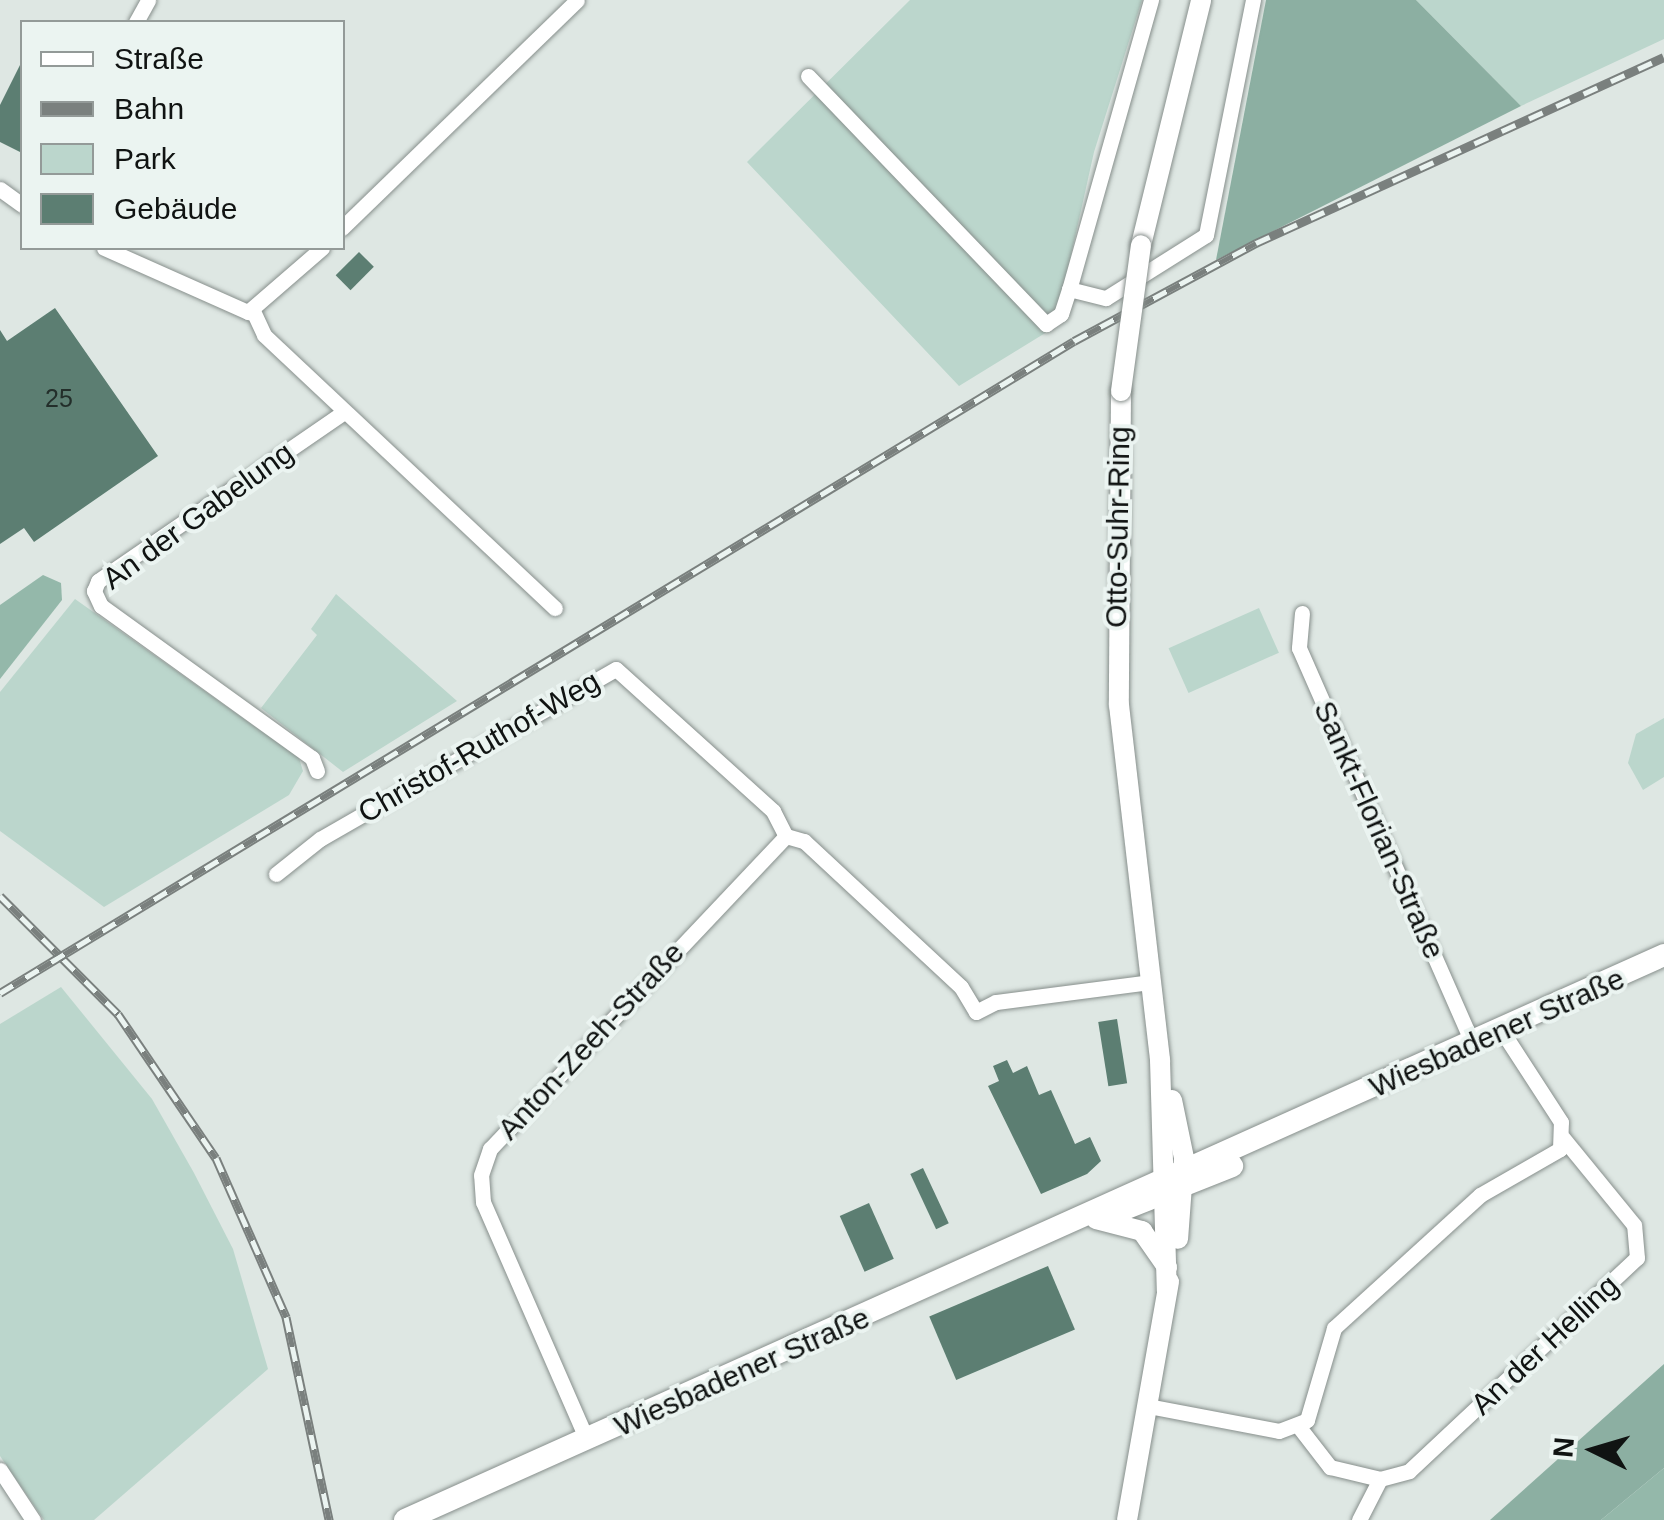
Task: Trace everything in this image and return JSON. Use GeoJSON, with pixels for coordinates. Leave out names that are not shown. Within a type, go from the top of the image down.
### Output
{"type":"FeatureCollection","features":[{"type":"Feature","properties":{"kind":"main road","name":"Wiesbadener Straße"},"geometry":{"type":"LineString","coordinates":[[405,1520],[1088,1220],[1664,955]]}},
{"type":"Feature","properties":{"kind":"main road","name":"Wiesbadener Straße"},"geometry":{"type":"LineString","coordinates":[[1176,1180],[1243,1161],[1274,1134]]}},
{"type":"Feature","properties":{"kind":"street"},"geometry":{"type":"LineString","coordinates":[[345,225],[577,0]]}},
{"type":"Feature","properties":{"kind":"street"},"geometry":{"type":"LineString","coordinates":[[808,76],[1046,324],[1062,314],[1150,0]]}},
{"type":"Feature","properties":{"kind":"street","name":"Otto-Suhr-Ring"},"geometry":{"type":"LineString","coordinates":[[1176,1180],[1119,705],[1121,391],[1141,245],[1201,0]]}},
{"type":"Feature","properties":{"kind":"street"},"geometry":{"type":"LineString","coordinates":[[1069,289],[1106,298],[1206,235],[1254,0]]}},
{"type":"Feature","properties":{"kind":"street"},"geometry":{"type":"LineString","coordinates":[[108,250],[226,308],[253,311],[320,250]]}},
{"type":"Feature","properties":{"kind":"street"},"geometry":{"type":"LineString","coordinates":[[253,311],[264,335],[555,608]]}},
{"type":"Feature","properties":{"kind":"street","name":"An der Gabelung"},"geometry":{"type":"LineString","coordinates":[[317,772],[312,758],[102,606],[94,591],[98,581],[344,412]]}},
{"type":"Feature","properties":{"kind":"street","name":"Sankt-Florian-Straße"},"geometry":{"type":"LineString","coordinates":[[1302,612],[1300,648],[1474,1044]]}},
{"type":"Feature","properties":{"kind":"street","name":"Christof-Ruthof-Weg"},"geometry":{"type":"LineString","coordinates":[[276,874],[320,839],[616,668],[773,811],[786,836],[817,853],[961,987],[976,1012],[996,1002],[1150,982]]}},
{"type":"Feature","properties":{"kind":"street","name":"Anton-Zeeh-Straße"},"geometry":{"type":"LineString","coordinates":[[587,1440],[483,1202],[485,1162],[786,836]]}},
{"type":"Feature","properties":{"kind":"street","name":"An der Helling"},"geometry":{"type":"LineString","coordinates":[[1380,1479],[1409,1471],[1637,1258],[1634,1226],[1563,1138],[1502,1031]]}},
{"type":"Feature","properties":{"kind":"street","name":"Otto-Suhr-Ring"},"geometry":{"type":"LineString","coordinates":[[1160,1060],[1179,1124],[1176,1180]]}},
{"type":"Feature","properties":{"kind":"street"},"geometry":{"type":"LineString","coordinates":[[1179,1124],[1204,1144],[1234,1151]]}},
{"type":"Feature","properties":{"kind":"street"},"geometry":{"type":"LineString","coordinates":[[1148,1406],[1278,1431],[1299,1427],[1313,1408],[1334,1328],[1480,1196],[1554,1158],[1563,1138]]}},
{"type":"Feature","properties":{"kind":"street"},"geometry":{"type":"LineString","coordinates":[[1168,1291],[1176,1180]]}},
{"type":"Feature","properties":{"kind":"street"},"geometry":{"type":"LineString","coordinates":[[1127,1520],[1168,1291],[1176,1180]]}},
{"type":"Feature","properties":{"kind":"street"},"geometry":{"type":"LineString","coordinates":[[1088,1220],[1142,1231],[1167,1269]]}},
{"type":"Feature","properties":{"kind":"street"},"geometry":{"type":"LineString","coordinates":[[1299,1427],[1330,1467],[1380,1479],[1359,1520]]}},
{"type":"Feature","properties":{"kind":"street"},"geometry":{"type":"LineString","coordinates":[[0,1470],[33,1520]]}},
{"type":"Feature","properties":{"kind":"green space"},"geometry":{"type":"Polygon","coordinates":[[[910,0],[1142,0],[1094,152],[1055,327],[959,386],[747,162],[910,0]]]}},
{"type":"Feature","properties":{"kind":"green space"},"geometry":{"type":"Polygon","coordinates":[[[1416,0],[1664,0],[1664,39],[1521,106],[1416,0]]]}},
{"type":"Feature","properties":{"kind":"green space"},"geometry":{"type":"Polygon","coordinates":[[[336,594],[457,701],[343,772],[261,708],[317,635],[311,629],[336,594]]]}},
{"type":"Feature","properties":{"kind":"green space"},"geometry":{"type":"Polygon","coordinates":[[[75,599],[299,758],[303,771],[289,795],[104,907],[0,831],[0,692],[75,599]]]}},
{"type":"Feature","properties":{"kind":"green space"},"geometry":{"type":"Polygon","coordinates":[[[1259,608],[1279,653],[1188,693],[1169,648],[1259,608]]]}},
{"type":"Feature","properties":{"kind":"green space"},"geometry":{"type":"Polygon","coordinates":[[[1664,718],[1664,777],[1643,790],[1628,763],[1636,734],[1664,718]]]}},
{"type":"Feature","properties":{"kind":"green space"},"geometry":{"type":"Polygon","coordinates":[[[61,987],[152,1099],[194,1173],[233,1249],[268,1369],[94,1520],[44,1520],[0,1456],[0,1024],[61,987]]]}},
{"type":"Feature","properties":{"kind":"shaded area"},"geometry":{"type":"Polygon","coordinates":[[[1266,0],[1416,0],[1521,106],[1216,260],[1266,0]]]}},
{"type":"Feature","properties":{"kind":"shaded area"},"geometry":{"type":"Polygon","coordinates":[[[43,575],[61,583],[62,600],[0,679],[0,605],[43,575]]]}},
{"type":"Feature","properties":{"kind":"shaded area"},"geometry":{"type":"Polygon","coordinates":[[[1664,1364],[1664,1468],[1601,1520],[1490,1520],[1664,1364]]]}},
{"type":"Feature","properties":{"kind":"shaded area"},"geometry":{"type":"Polygon","coordinates":[[[1664,1468],[1664,1520],[1601,1520],[1664,1468]]]}},
{"type":"Feature","properties":{"kind":"building"},"geometry":{"type":"Polygon","coordinates":[[[20,65],[20,152],[0,142],[0,105],[20,65]]]}},
{"type":"Feature","properties":{"kind":"building"},"geometry":{"type":"Polygon","coordinates":[[[359,252],[374,267],[351,290],[336,275],[359,252]]]}},
{"type":"Feature","properties":{"kind":"building"},"geometry":{"type":"Polygon","coordinates":[[[55,308],[158,456],[34,542],[24,528],[0,544],[0,330],[7,341],[55,308]]]}},
{"type":"Feature","properties":{"kind":"building"},"geometry":{"type":"Polygon","coordinates":[[[1117,1019],[1127,1083],[1108,1086],[1098,1022],[1117,1019]]]}},
{"type":"Feature","properties":{"kind":"building"},"geometry":{"type":"Polygon","coordinates":[[[1007,1060],[1013,1073],[1027,1066],[1039,1095],[1051,1090],[1075,1144],[1090,1137],[1101,1161],[1087,1174],[1041,1194],[988,1086],[999,1081],[993,1066],[1007,1060]]]}},
{"type":"Feature","properties":{"kind":"building"},"geometry":{"type":"Polygon","coordinates":[[[923,1168],[949,1223],[936,1229],[910,1174],[923,1168]]]}},
{"type":"Feature","properties":{"kind":"building"},"geometry":{"type":"Polygon","coordinates":[[[869,1203],[894,1259],[865,1272],[840,1216],[869,1203]]]}},
{"type":"Feature","properties":{"kind":"building"},"geometry":{"type":"Polygon","coordinates":[[[1048,1266],[1075,1330],[956,1380],[929,1316],[1048,1266]]]}},
{"type":"Feature","properties":{"kind":"railway"},"geometry":{"type":"LineString","coordinates":[[0,993],[1074,341],[1256,243],[1664,57]]}},
{"type":"Feature","properties":{"kind":"railway"},"geometry":{"type":"LineString","coordinates":[[0,896],[118,1014],[216,1158],[286,1317],[329,1520]]}}]}
